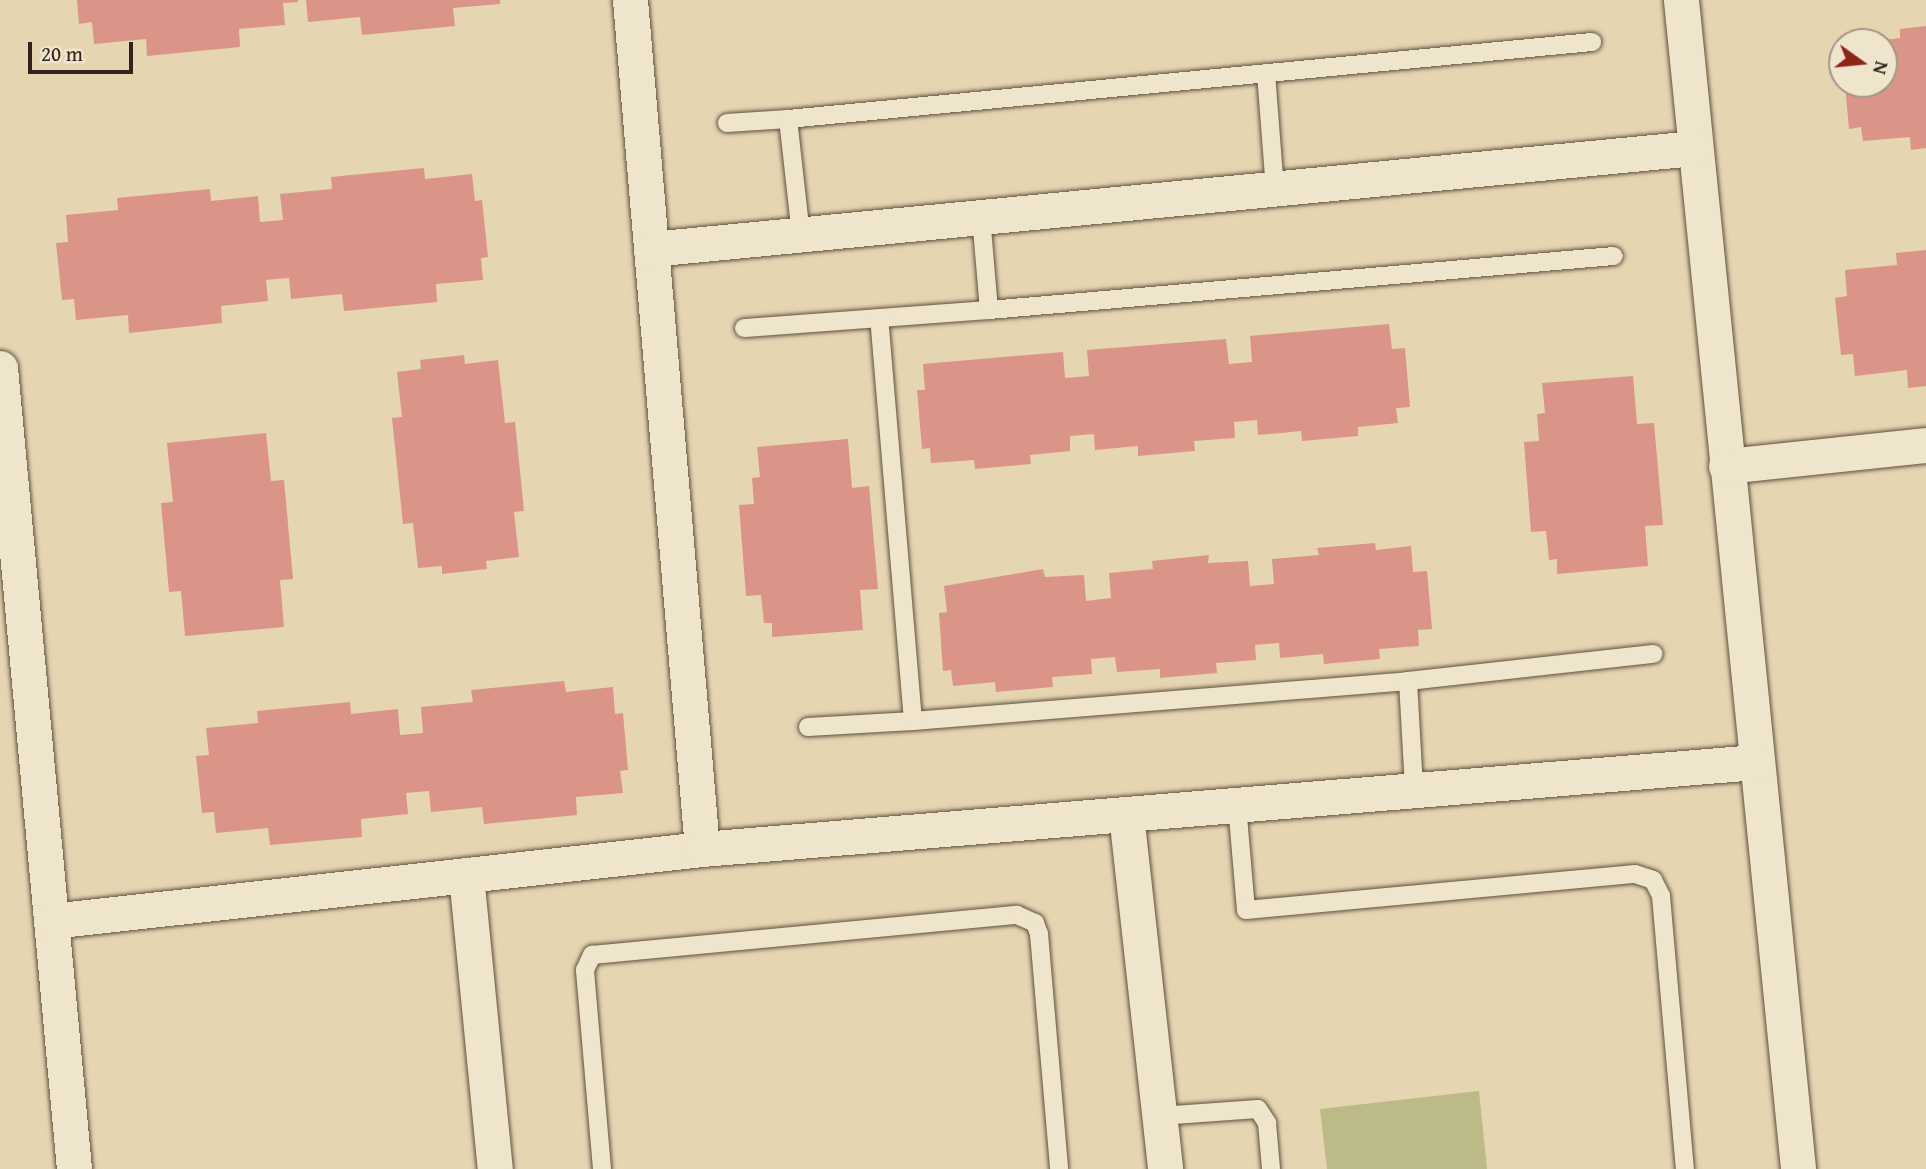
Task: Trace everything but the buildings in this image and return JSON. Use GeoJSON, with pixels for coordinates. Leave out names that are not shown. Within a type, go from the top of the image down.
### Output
{"type":"FeatureCollection","features":[{"type":"Feature","properties":{"kind":"street"},"geometry":{"type":"LineString","coordinates":[[630,0],[702,849]]}},
{"type":"Feature","properties":{"kind":"street"},"geometry":{"type":"LineString","coordinates":[[1681,0],[1798,1169]]}},
{"type":"Feature","properties":{"kind":"street"},"geometry":{"type":"LineString","coordinates":[[651,249],[1695,148]]}},
{"type":"Feature","properties":{"kind":"street"},"geometry":{"type":"LineString","coordinates":[[0,368],[74,1169]]}},
{"type":"Feature","properties":{"kind":"street"},"geometry":{"type":"LineString","coordinates":[[1726,466],[1926,445]]}},
{"type":"Feature","properties":{"kind":"street"},"geometry":{"type":"LineString","coordinates":[[51,921],[702,849],[1756,762]]}},
{"type":"Feature","properties":{"kind":"street"},"geometry":{"type":"LineString","coordinates":[[1126,814],[1165,1169]]}},
{"type":"Feature","properties":{"kind":"street"},"geometry":{"type":"LineString","coordinates":[[466,875],[495,1169]]}},
{"type":"Feature","properties":{"kind":"lane"},"geometry":{"type":"LineString","coordinates":[[727,123],[1591,42]]}},
{"type":"Feature","properties":{"kind":"lane"},"geometry":{"type":"LineString","coordinates":[[1266,72],[1275,189]]}},
{"type":"Feature","properties":{"kind":"lane"},"geometry":{"type":"LineString","coordinates":[[788,119],[801,235]]}},
{"type":"Feature","properties":{"kind":"lane"},"geometry":{"type":"LineString","coordinates":[[981,217],[989,310]]}},
{"type":"Feature","properties":{"kind":"lane"},"geometry":{"type":"LineString","coordinates":[[744,328],[989,310],[1614,256]]}},
{"type":"Feature","properties":{"kind":"lane"},"geometry":{"type":"LineString","coordinates":[[879,318],[913,721]]}},
{"type":"Feature","properties":{"kind":"lane"},"geometry":{"type":"LineString","coordinates":[[808,727],[1408,681],[1654,654]]}},
{"type":"Feature","properties":{"kind":"lane"},"geometry":{"type":"LineString","coordinates":[[1408,681],[1414,790]]}},
{"type":"Feature","properties":{"kind":"lane"},"geometry":{"type":"LineString","coordinates":[[1237,805],[1246,910],[1635,874],[1653,880],[1661,896],[1685,1169]]}},
{"type":"Feature","properties":{"kind":"lane"},"geometry":{"type":"LineString","coordinates":[[602,1169],[585,970],[592,955],[1017,915],[1035,923],[1039,934],[1059,1169]]}},
{"type":"Feature","properties":{"kind":"lane"},"geometry":{"type":"LineString","coordinates":[[1160,1116],[1258,1109],[1267,1123],[1271,1169]]}},
{"type":"Feature","properties":{"kind":"shaded area"},"geometry":{"type":"Polygon","coordinates":[[[1479,1091],[1487,1169],[1327,1169],[1320,1109],[1479,1091]]]}}]}
